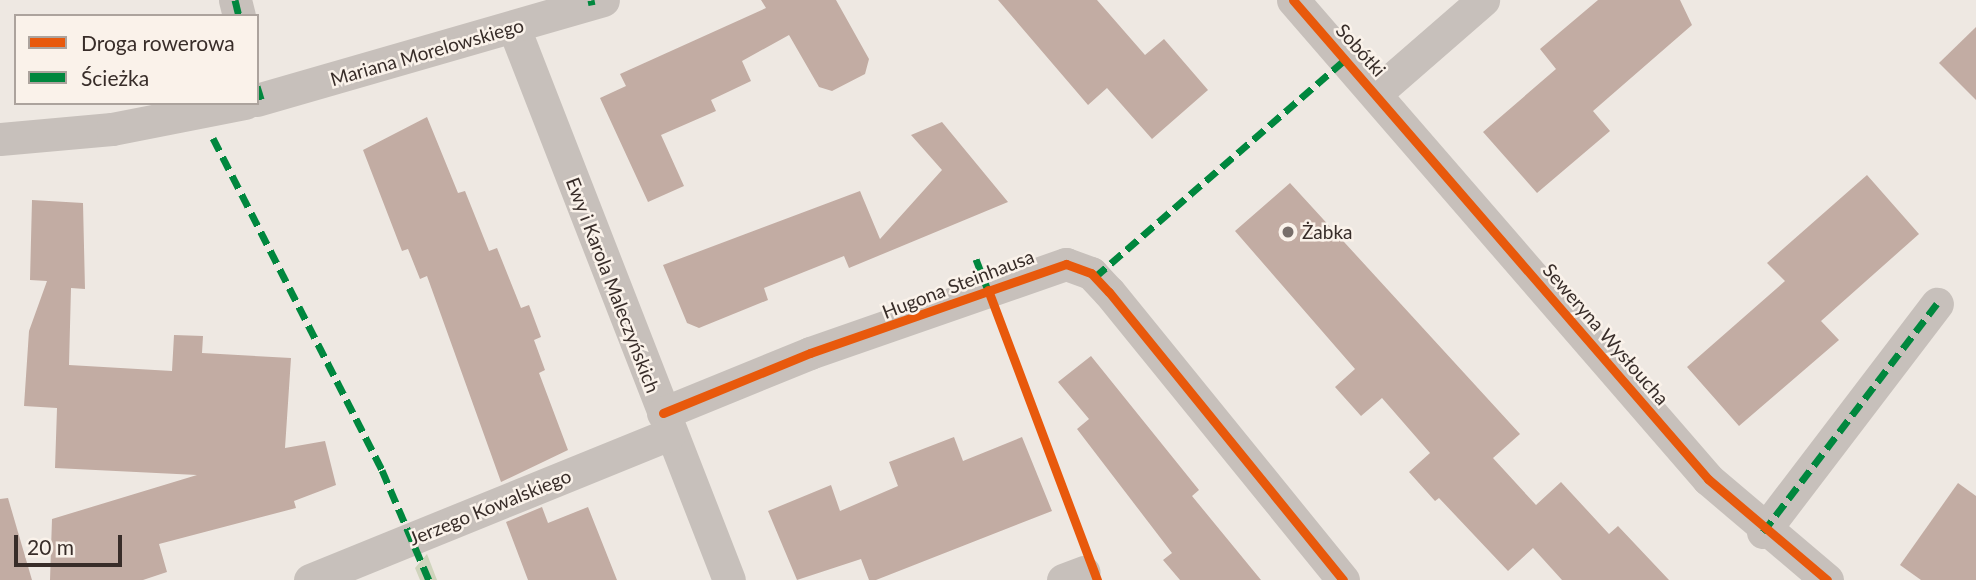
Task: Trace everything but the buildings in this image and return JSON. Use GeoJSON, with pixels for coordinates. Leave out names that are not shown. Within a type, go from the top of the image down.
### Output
{"type":"FeatureCollection","features":[{"type":"Feature","properties":{"kind":"street","name":"Sobótki"},"geometry":{"type":"LineString","coordinates":[[1293,0],[1376,93]]}},
{"type":"Feature","properties":{"kind":"street"},"geometry":{"type":"LineString","coordinates":[[1376,93],[1483,0]]}},
{"type":"Feature","properties":{"kind":"street","name":"Mariana Morelowskiego"},"geometry":{"type":"LineString","coordinates":[[259,96],[514,28],[595,2]]}},
{"type":"Feature","properties":{"kind":"street","name":"Ewy i Karola Maleczyńskich"},"geometry":{"type":"LineString","coordinates":[[514,28],[729,580]]}},
{"type":"Feature","properties":{"kind":"street","name":"Seweryna Wysłoucha"},"geometry":{"type":"LineString","coordinates":[[1376,93],[1708,479],[1763,531],[1827,580]]}},
{"type":"Feature","properties":{"kind":"street","name":"Mariana Morelowskiego"},"geometry":{"type":"LineString","coordinates":[[0,139],[112,129],[219,105]]}},
{"type":"Feature","properties":{"kind":"street","name":"Hugona Steinhausa"},"geometry":{"type":"LineString","coordinates":[[666,424],[810,353],[1066,264],[1091,273],[1109,292],[1343,580]]}},
{"type":"Feature","properties":{"kind":"street"},"geometry":{"type":"LineString","coordinates":[[1763,531],[1937,304]]}},
{"type":"Feature","properties":{"kind":"street","name":"Jerzego Kowalskiego"},"geometry":{"type":"LineString","coordinates":[[310,580],[666,424]]}},
{"type":"Feature","properties":{"kind":"green space"},"geometry":{"type":"Polygon","coordinates":[[[427,554],[437,580],[420,580],[415,568],[427,554]]]}},
{"type":"Feature","properties":{"kind":"marked path"},"geometry":{"type":"LineString","coordinates":[[235,0],[238,14]]}},
{"type":"Feature","properties":{"kind":"marked path"},"geometry":{"type":"LineString","coordinates":[[591,0],[592,5]]}},
{"type":"Feature","properties":{"kind":"marked path"},"geometry":{"type":"LineString","coordinates":[[1095,277],[1346,59]]}},
{"type":"Feature","properties":{"kind":"marked path"},"geometry":{"type":"LineString","coordinates":[[259,92],[261,99]]}},
{"type":"Feature","properties":{"kind":"marked path"},"geometry":{"type":"LineString","coordinates":[[213,138],[382,470],[429,580]]}},
{"type":"Feature","properties":{"kind":"marked path"},"geometry":{"type":"LineString","coordinates":[[976,259],[990,296]]}},
{"type":"Feature","properties":{"kind":"marked path"},"geometry":{"type":"LineString","coordinates":[[1763,532],[1937,304]]}},
{"type":"Feature","properties":{"kind":"cycle path"},"geometry":{"type":"LineString","coordinates":[[1293,0],[1708,479],[1827,580]]}},
{"type":"Feature","properties":{"kind":"cycle path"},"geometry":{"type":"LineString","coordinates":[[663,413],[810,353],[1066,264],[1091,273],[1109,292],[1343,580]]}},
{"type":"Feature","properties":{"kind":"cycle path"},"geometry":{"type":"LineString","coordinates":[[988,290],[1097,580]]}},
{"type":"Feature","properties":{"kind":"place","name":"Żabka"},"geometry":{"type":"Point","coordinates":[1288,232]}}]}
